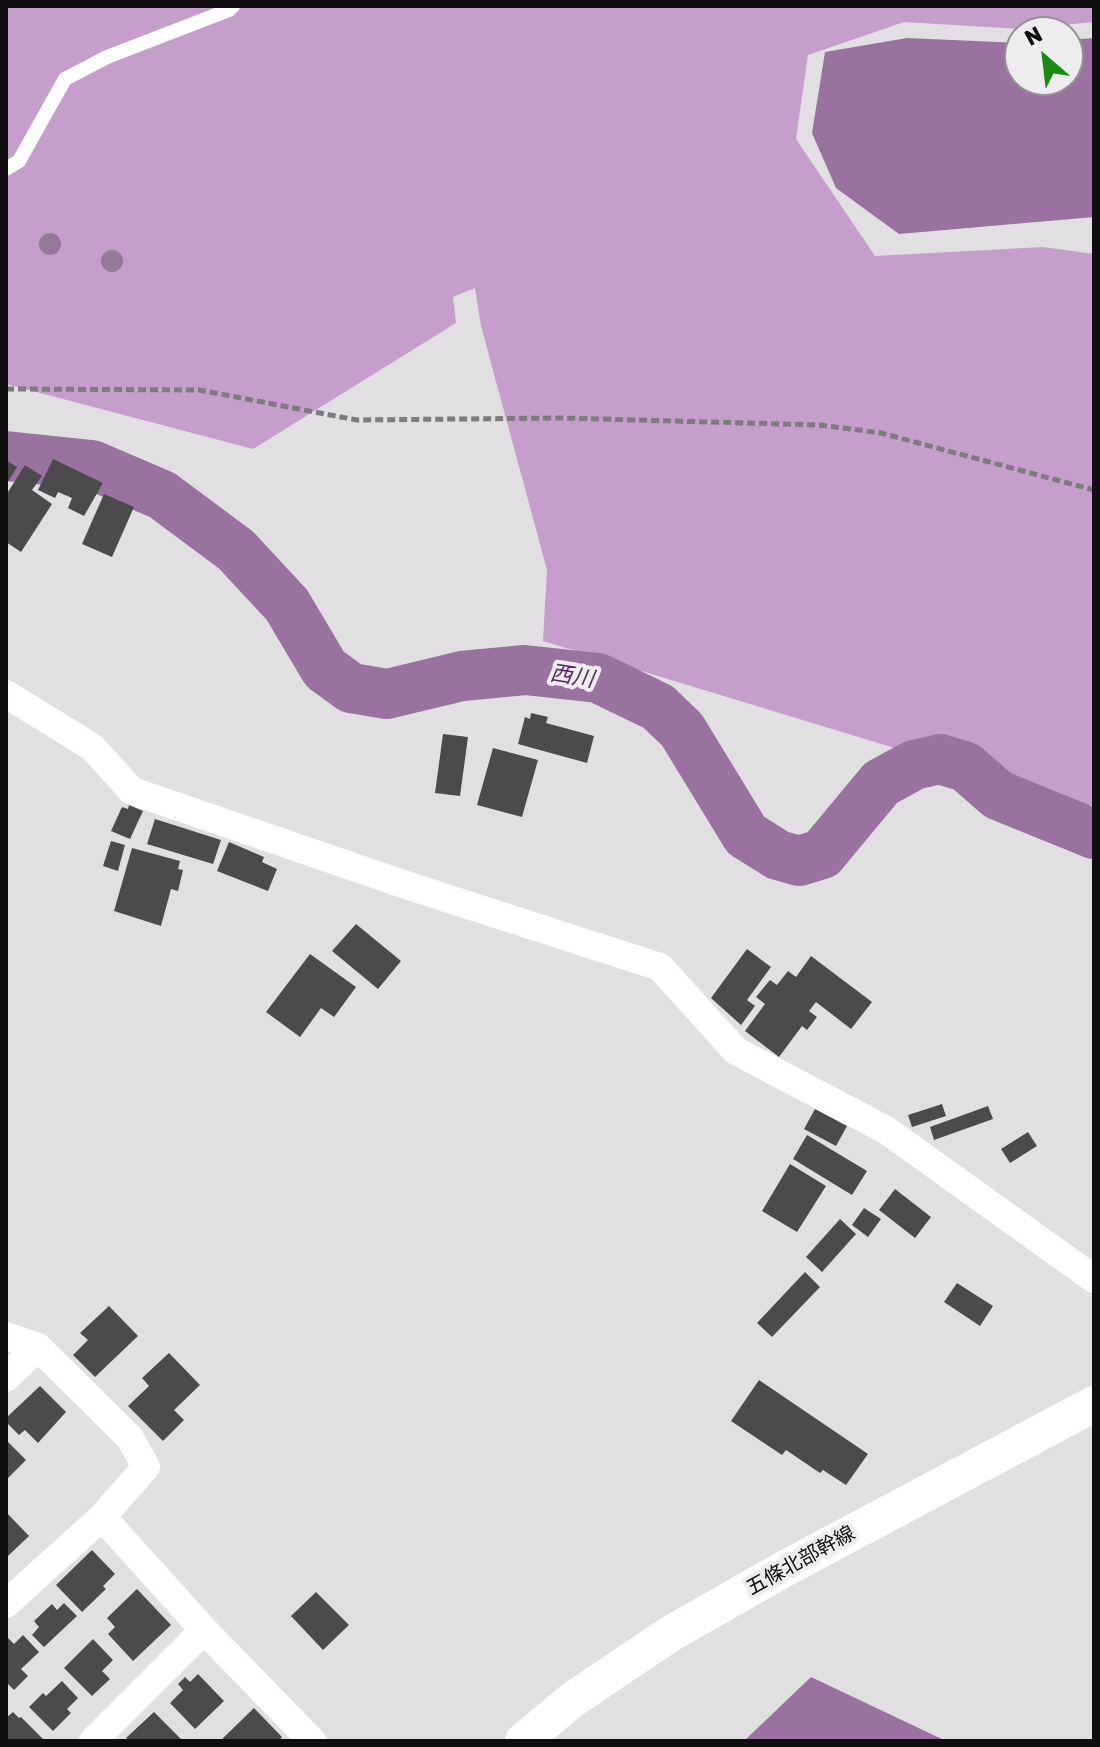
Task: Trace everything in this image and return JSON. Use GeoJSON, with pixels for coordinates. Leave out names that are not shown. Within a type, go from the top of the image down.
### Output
{"type":"FeatureCollection","features":[{"type":"Feature","properties":{"kind":"street"},"geometry":{"type":"LineString","coordinates":[[6,694],[92,747],[132,791],[409,886],[660,967],[736,1051],[886,1130],[1094,1279]]}},
{"type":"Feature","properties":{"kind":"street"},"geometry":{"type":"LineString","coordinates":[[6,1336],[38,1347],[130,1438],[146,1467],[102,1517],[6,1604]]}},
{"type":"Feature","properties":{"kind":"street"},"geometry":{"type":"LineString","coordinates":[[6,1378],[38,1347]]}},
{"type":"Feature","properties":{"kind":"street","name":"五條北部幹線"},"geometry":{"type":"LineString","coordinates":[[523,1741],[572,1700],[670,1634],[1094,1404]]}},
{"type":"Feature","properties":{"kind":"street"},"geometry":{"type":"LineString","coordinates":[[102,1517],[204,1630],[312,1741]]}},
{"type":"Feature","properties":{"kind":"street"},"geometry":{"type":"LineString","coordinates":[[93,1741],[204,1630]]}},
{"type":"Feature","properties":{"kind":"lane"},"geometry":{"type":"LineString","coordinates":[[6,169],[19,161],[65,79],[107,57],[233,6]]}},
{"type":"Feature","properties":{"kind":"path"},"geometry":{"type":"LineString","coordinates":[[6,389],[199,390],[357,420],[562,418],[820,425],[881,433],[1094,490]]}},
{"type":"Feature","properties":{"kind":"shaded area"},"geometry":{"type":"Polygon","coordinates":[[[6,6],[1094,6],[1094,22],[1084,23],[1084,16],[1004,16],[1004,28],[904,22],[808,55],[796,139],[875,256],[1043,247],[1094,254],[1094,806],[1062,799],[543,641],[547,570],[481,326],[475,288],[453,297],[456,323],[253,449],[6,384],[6,6]]]}},
{"type":"Feature","properties":{"kind":"shaded area"},"geometry":{"type":"Polygon","coordinates":[[[907,38],[1004,42],[1004,96],[1084,96],[1084,39],[1094,38],[1094,217],[899,234],[836,188],[812,133],[825,52],[907,38]]]}},
{"type":"Feature","properties":{"kind":"shaded area"},"geometry":{"type":"Polygon","coordinates":[[[811,1677],[946,1741],[744,1741],[811,1677]]]}},
{"type":"Feature","properties":{"kind":"building"},"geometry":{"type":"Polygon","coordinates":[[[53,459],[103,483],[84,516],[68,508],[72,498],[58,492],[55,498],[38,490],[53,459]]]}},
{"type":"Feature","properties":{"kind":"building"},"geometry":{"type":"Polygon","coordinates":[[[6,460],[17,467],[6,485],[6,460]]]}},
{"type":"Feature","properties":{"kind":"building"},"geometry":{"type":"Polygon","coordinates":[[[25,465],[42,476],[32,490],[52,504],[21,552],[6,542],[6,495],[25,465]]]}},
{"type":"Feature","properties":{"kind":"building"},"geometry":{"type":"Polygon","coordinates":[[[104,494],[134,507],[112,557],[82,544],[104,494]]]}},
{"type":"Feature","properties":{"kind":"building"},"geometry":{"type":"Polygon","coordinates":[[[531,713],[548,717],[546,723],[594,736],[587,763],[518,744],[525,717],[530,719],[531,713]]]}},
{"type":"Feature","properties":{"kind":"building"},"geometry":{"type":"Polygon","coordinates":[[[443,734],[468,737],[460,796],[435,793],[443,734]]]}},
{"type":"Feature","properties":{"kind":"building"},"geometry":{"type":"Polygon","coordinates":[[[493,748],[538,760],[522,817],[477,805],[493,748]]]}},
{"type":"Feature","properties":{"kind":"building"},"geometry":{"type":"Polygon","coordinates":[[[129,805],[143,811],[130,839],[111,831],[122,807],[128,809],[129,805]]]}},
{"type":"Feature","properties":{"kind":"building"},"geometry":{"type":"Polygon","coordinates":[[[155,819],[221,840],[213,864],[147,844],[155,819]]]}},
{"type":"Feature","properties":{"kind":"building"},"geometry":{"type":"Polygon","coordinates":[[[111,841],[125,845],[118,871],[103,866],[111,841]]]}},
{"type":"Feature","properties":{"kind":"building"},"geometry":{"type":"Polygon","coordinates":[[[229,842],[264,857],[262,862],[277,869],[268,891],[217,871],[229,842]]]}},
{"type":"Feature","properties":{"kind":"building"},"geometry":{"type":"Polygon","coordinates":[[[132,848],[180,861],[178,869],[183,870],[178,891],[171,889],[161,926],[114,911],[132,848]]]}},
{"type":"Feature","properties":{"kind":"building"},"geometry":{"type":"Polygon","coordinates":[[[356,924],[401,961],[378,989],[332,951],[356,924]]]}},
{"type":"Feature","properties":{"kind":"building"},"geometry":{"type":"Polygon","coordinates":[[[747,949],[771,967],[747,1000],[755,1006],[741,1025],[711,998],[747,949]]]}},
{"type":"Feature","properties":{"kind":"building"},"geometry":{"type":"Polygon","coordinates":[[[310,954],[356,987],[334,1017],[321,1008],[300,1037],[266,1012],[310,954]]]}},
{"type":"Feature","properties":{"kind":"building"},"geometry":{"type":"Polygon","coordinates":[[[811,956],[872,1002],[851,1029],[816,1002],[809,1011],[817,1017],[807,1030],[802,1026],[779,1057],[745,1031],[765,1004],[756,997],[770,980],[777,985],[788,971],[796,977],[811,956]]]}},
{"type":"Feature","properties":{"kind":"building"},"geometry":{"type":"Polygon","coordinates":[[[942,1104],[946,1116],[912,1127],[908,1115],[942,1104]]]}},
{"type":"Feature","properties":{"kind":"building"},"geometry":{"type":"Polygon","coordinates":[[[988,1106],[993,1119],[934,1140],[930,1127],[988,1106]]]}},
{"type":"Feature","properties":{"kind":"building"},"geometry":{"type":"Polygon","coordinates":[[[815,1109],[847,1126],[836,1146],[804,1129],[815,1109]]]}},
{"type":"Feature","properties":{"kind":"building"},"geometry":{"type":"Polygon","coordinates":[[[1028,1132],[1037,1146],[1010,1163],[1001,1149],[1028,1132]]]}},
{"type":"Feature","properties":{"kind":"building"},"geometry":{"type":"Polygon","coordinates":[[[807,1135],[867,1171],[852,1195],[793,1159],[807,1135]]]}},
{"type":"Feature","properties":{"kind":"building"},"geometry":{"type":"Polygon","coordinates":[[[790,1164],[826,1186],[797,1232],[762,1211],[790,1164]]]}},
{"type":"Feature","properties":{"kind":"building"},"geometry":{"type":"Polygon","coordinates":[[[895,1189],[931,1217],[915,1238],[879,1210],[895,1189]]]}},
{"type":"Feature","properties":{"kind":"building"},"geometry":{"type":"Polygon","coordinates":[[[864,1208],[881,1219],[868,1237],[852,1225],[864,1208]]]}},
{"type":"Feature","properties":{"kind":"building"},"geometry":{"type":"Polygon","coordinates":[[[840,1219],[856,1234],[822,1272],[806,1257],[840,1219]]]}},
{"type":"Feature","properties":{"kind":"building"},"geometry":{"type":"Polygon","coordinates":[[[805,1272],[820,1287],[772,1337],[757,1323],[805,1272]]]}},
{"type":"Feature","properties":{"kind":"building"},"geometry":{"type":"Polygon","coordinates":[[[957,1283],[993,1306],[980,1326],[944,1302],[957,1283]]]}},
{"type":"Feature","properties":{"kind":"building"},"geometry":{"type":"Polygon","coordinates":[[[109,1306],[138,1336],[95,1377],[73,1355],[88,1340],[80,1333],[109,1306]]]}},
{"type":"Feature","properties":{"kind":"building"},"geometry":{"type":"Polygon","coordinates":[[[169,1353],[200,1385],[174,1410],[184,1420],[163,1441],[128,1406],[149,1386],[142,1378],[169,1353]]]}},
{"type":"Feature","properties":{"kind":"building"},"geometry":{"type":"Polygon","coordinates":[[[759,1380],[868,1454],[846,1485],[823,1470],[820,1473],[786,1450],[782,1455],[731,1421],[759,1380]]]}},
{"type":"Feature","properties":{"kind":"building"},"geometry":{"type":"Polygon","coordinates":[[[40,1386],[66,1412],[38,1443],[25,1430],[19,1435],[6,1422],[6,1418],[40,1386]]]}},
{"type":"Feature","properties":{"kind":"building"},"geometry":{"type":"Polygon","coordinates":[[[6,1440],[26,1460],[6,1480],[6,1440]]]}},
{"type":"Feature","properties":{"kind":"building"},"geometry":{"type":"Polygon","coordinates":[[[6,1512],[29,1536],[8,1556],[6,1554],[6,1512]]]}},
{"type":"Feature","properties":{"kind":"building"},"geometry":{"type":"Polygon","coordinates":[[[92,1550],[115,1574],[103,1586],[106,1589],[82,1612],[56,1585],[92,1550]]]}},
{"type":"Feature","properties":{"kind":"building"},"geometry":{"type":"Polygon","coordinates":[[[137,1589],[171,1625],[133,1661],[108,1634],[115,1627],[107,1618],[137,1589]]]}},
{"type":"Feature","properties":{"kind":"building"},"geometry":{"type":"Polygon","coordinates":[[[316,1592],[349,1625],[323,1650],[291,1616],[316,1592]]]}},
{"type":"Feature","properties":{"kind":"building"},"geometry":{"type":"Polygon","coordinates":[[[64,1603],[77,1616],[44,1647],[32,1635],[39,1627],[34,1621],[52,1604],[57,1610],[64,1603]]]}},
{"type":"Feature","properties":{"kind":"building"},"geometry":{"type":"Polygon","coordinates":[[[23,1635],[39,1652],[21,1669],[28,1676],[14,1690],[6,1682],[6,1636],[14,1644],[23,1635]]]}},
{"type":"Feature","properties":{"kind":"building"},"geometry":{"type":"Polygon","coordinates":[[[93,1639],[113,1660],[102,1671],[110,1679],[92,1696],[64,1668],[93,1639]]]}},
{"type":"Feature","properties":{"kind":"building"},"geometry":{"type":"Polygon","coordinates":[[[198,1674],[224,1701],[195,1729],[170,1703],[183,1690],[178,1684],[185,1677],[190,1682],[198,1674]]]}},
{"type":"Feature","properties":{"kind":"building"},"geometry":{"type":"Polygon","coordinates":[[[62,1681],[78,1698],[67,1709],[71,1713],[53,1731],[29,1707],[62,1681]]]}},
{"type":"Feature","properties":{"kind":"building"},"geometry":{"type":"Polygon","coordinates":[[[254,1708],[282,1737],[279,1741],[220,1741],[254,1708]]]}},
{"type":"Feature","properties":{"kind":"building"},"geometry":{"type":"Polygon","coordinates":[[[13,1712],[45,1741],[6,1741],[6,1718],[13,1712]]]}},
{"type":"Feature","properties":{"kind":"building"},"geometry":{"type":"Polygon","coordinates":[[[154,1712],[180,1741],[129,1741],[126,1738],[154,1712]]]}},
{"type":"Feature","properties":{"kind":"waterway","name":"西川"},"geometry":{"type":"LineString","coordinates":[[6,456],[92,465],[162,495],[236,550],[287,605],[325,669],[351,688],[387,694],[462,676],[525,670],[598,678],[658,707],[682,730],[746,835],[778,855],[799,861],[822,854],[881,783],[914,765],[940,759],[966,767],[998,795],[1094,834]]}}]}
